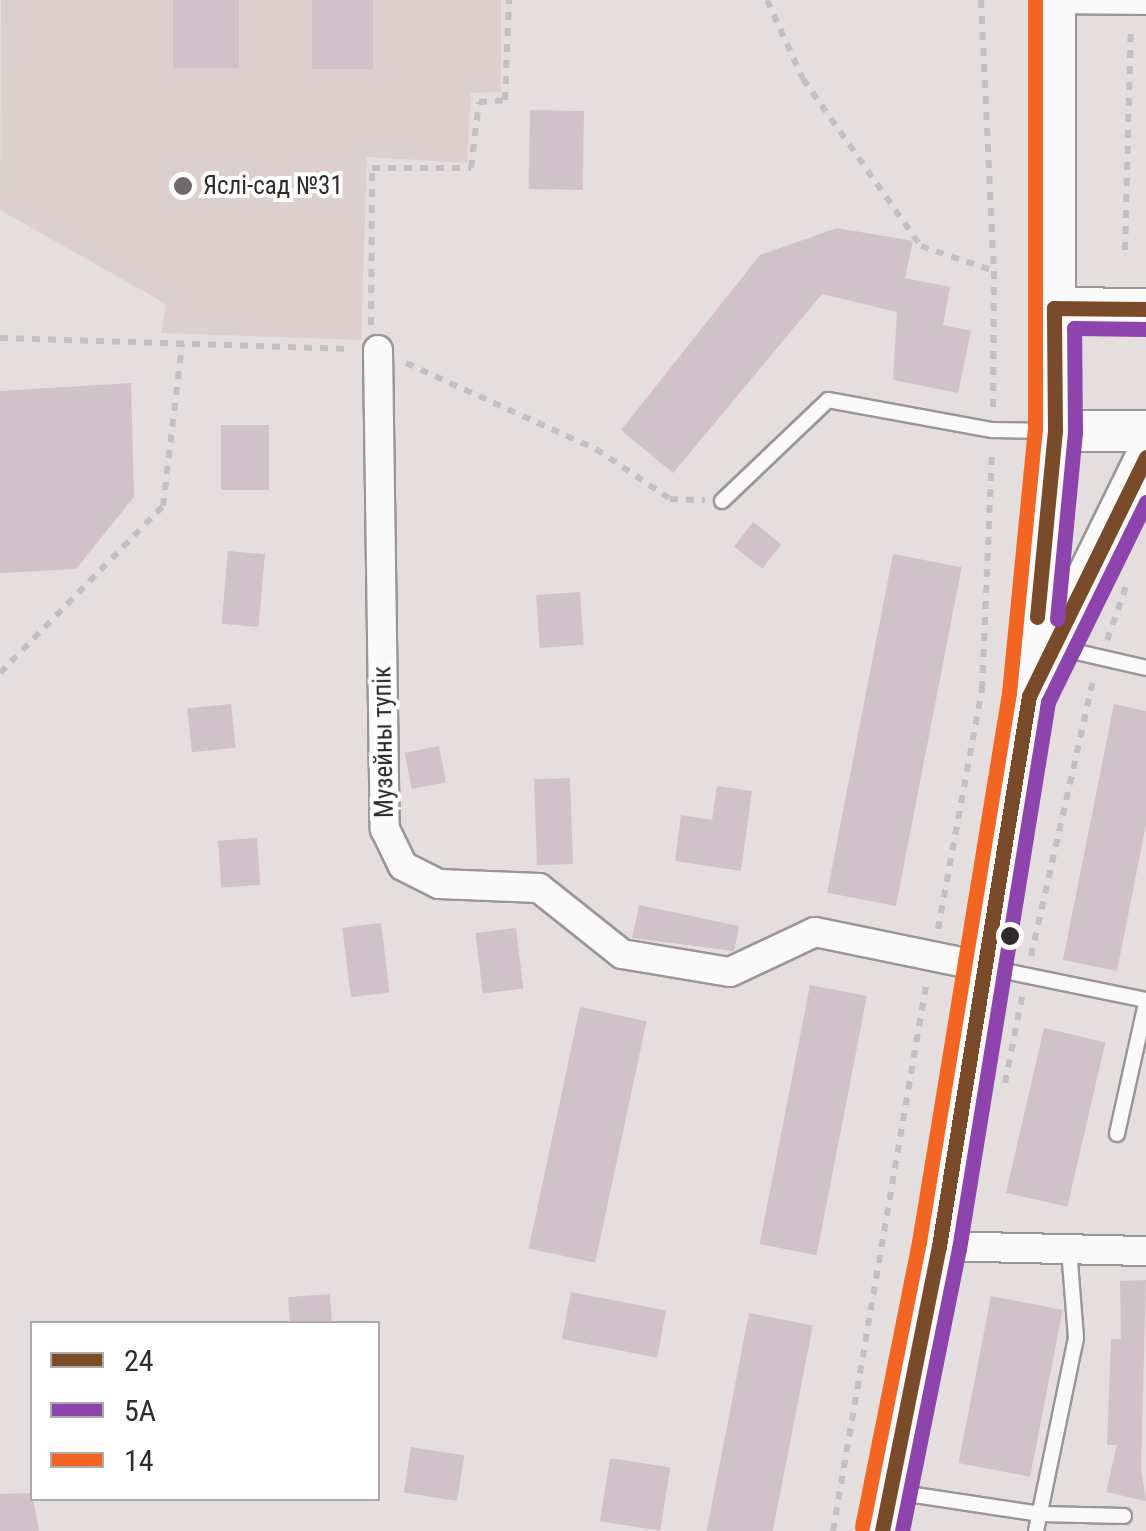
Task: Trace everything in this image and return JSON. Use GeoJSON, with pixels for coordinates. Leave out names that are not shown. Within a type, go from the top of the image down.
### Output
{"type":"FeatureCollection","features":[{"type":"Feature","properties":{"kind":"street"},"geometry":{"type":"LineString","coordinates":[[882,1531],[939,1246],[1029,696],[1056,431],[1056,3]]}},
{"type":"Feature","properties":{"kind":"street"},"geometry":{"type":"LineString","coordinates":[[1054,308],[1146,309]]}},
{"type":"Feature","properties":{"kind":"street","name":"Музейны тупік"},"geometry":{"type":"LineString","coordinates":[[378,350],[385,829],[403,866],[439,884],[539,888],[622,954],[730,972],[816,932],[986,968]]}},
{"type":"Feature","properties":{"kind":"street"},"geometry":{"type":"LineString","coordinates":[[1056,431],[1146,431]]}},
{"type":"Feature","properties":{"kind":"street"},"geometry":{"type":"LineString","coordinates":[[1029,696],[1146,457]]}},
{"type":"Feature","properties":{"kind":"street"},"geometry":{"type":"LineString","coordinates":[[939,1246],[1146,1251]]}},
{"type":"Feature","properties":{"kind":"lane"},"geometry":{"type":"LineString","coordinates":[[1056,3],[1138,7]]}},
{"type":"Feature","properties":{"kind":"lane"},"geometry":{"type":"LineString","coordinates":[[722,501],[828,400],[992,430],[1056,431]]}},
{"type":"Feature","properties":{"kind":"lane"},"geometry":{"type":"LineString","coordinates":[[1053,647],[1146,668]]}},
{"type":"Feature","properties":{"kind":"lane"},"geometry":{"type":"LineString","coordinates":[[986,968],[1146,1002],[1117,1134]]}},
{"type":"Feature","properties":{"kind":"lane"},"geometry":{"type":"LineString","coordinates":[[1036,1531],[1076,1338],[1068,1250]]}},
{"type":"Feature","properties":{"kind":"lane"},"geometry":{"type":"LineString","coordinates":[[890,1492],[1040,1514],[1124,1516]]}},
{"type":"Feature","properties":{"kind":"path"},"geometry":{"type":"LineString","coordinates":[[378,350],[370,338],[372,168],[471,168],[479,102],[505,100],[508,0]]}},
{"type":"Feature","properties":{"kind":"path"},"geometry":{"type":"LineString","coordinates":[[767,0],[803,79],[921,246],[994,271]]}},
{"type":"Feature","properties":{"kind":"path"},"geometry":{"type":"LineString","coordinates":[[833,1531],[982,689],[994,271],[982,0]]}},
{"type":"Feature","properties":{"kind":"path"},"geometry":{"type":"LineString","coordinates":[[1126,250],[1138,7]]}},
{"type":"Feature","properties":{"kind":"path"},"geometry":{"type":"LineString","coordinates":[[0,338],[378,350],[596,449],[670,499],[722,501]]}},
{"type":"Feature","properties":{"kind":"path"},"geometry":{"type":"LineString","coordinates":[[0,673],[162,506],[182,344]]}},
{"type":"Feature","properties":{"kind":"path"},"geometry":{"type":"LineString","coordinates":[[1002,1100],[1083,706],[1132,570]]}},
{"type":"Feature","properties":{"kind":"shaded area","name":"Яслі-сад №31"},"geometry":{"type":"Polygon","coordinates":[[[1,0],[501,0],[501,92],[471,93],[467,163],[367,157],[361,340],[161,333],[166,304],[0,210],[1,0]]]}},
{"type":"Feature","properties":{"kind":"building"},"geometry":{"type":"Polygon","coordinates":[[[173,0],[239,0],[239,68],[173,68],[173,0]]]}},
{"type":"Feature","properties":{"kind":"building"},"geometry":{"type":"Polygon","coordinates":[[[312,0],[373,0],[373,69],[312,69],[312,0]]]}},
{"type":"Feature","properties":{"kind":"building"},"geometry":{"type":"Polygon","coordinates":[[[530,110],[584,111],[583,190],[529,189],[530,110]]]}},
{"type":"Feature","properties":{"kind":"building"},"geometry":{"type":"Polygon","coordinates":[[[837,228],[913,241],[905,278],[950,287],[943,325],[971,331],[958,393],[893,380],[897,312],[822,294],[673,473],[621,430],[760,255],[837,228]]]}},
{"type":"Feature","properties":{"kind":"building"},"geometry":{"type":"Polygon","coordinates":[[[131,383],[134,497],[76,569],[0,573],[0,391],[131,383]]]}},
{"type":"Feature","properties":{"kind":"building"},"geometry":{"type":"Polygon","coordinates":[[[221,425],[269,425],[269,490],[221,490],[221,425]]]}},
{"type":"Feature","properties":{"kind":"building"},"geometry":{"type":"Polygon","coordinates":[[[753,522],[781,544],[762,569],[734,546],[753,522]]]}},
{"type":"Feature","properties":{"kind":"building"},"geometry":{"type":"Polygon","coordinates":[[[228,551],[265,554],[258,627],[222,624],[228,551]]]}},
{"type":"Feature","properties":{"kind":"building"},"geometry":{"type":"Polygon","coordinates":[[[893,554],[962,567],[896,906],[827,893],[893,554]]]}},
{"type":"Feature","properties":{"kind":"building"},"geometry":{"type":"Polygon","coordinates":[[[580,592],[584,645],[540,648],[536,595],[580,592]]]}},
{"type":"Feature","properties":{"kind":"building"},"geometry":{"type":"Polygon","coordinates":[[[231,704],[236,748],[192,752],[187,709],[231,704]]]}},
{"type":"Feature","properties":{"kind":"building"},"geometry":{"type":"Polygon","coordinates":[[[1114,704],[1146,711],[1146,825],[1117,971],[1063,960],[1114,704]]]}},
{"type":"Feature","properties":{"kind":"building"},"geometry":{"type":"Polygon","coordinates":[[[439,746],[446,782],[412,789],[405,753],[439,746]]]}},
{"type":"Feature","properties":{"kind":"building"},"geometry":{"type":"Polygon","coordinates":[[[570,778],[573,864],[537,865],[534,779],[570,778]]]}},
{"type":"Feature","properties":{"kind":"building"},"geometry":{"type":"Polygon","coordinates":[[[717,786],[752,791],[741,871],[675,861],[681,815],[712,820],[717,786]]]}},
{"type":"Feature","properties":{"kind":"building"},"geometry":{"type":"Polygon","coordinates":[[[257,838],[260,885],[221,888],[218,841],[257,838]]]}},
{"type":"Feature","properties":{"kind":"building"},"geometry":{"type":"Polygon","coordinates":[[[639,905],[739,926],[734,951],[632,938],[639,905]]]}},
{"type":"Feature","properties":{"kind":"building"},"geometry":{"type":"Polygon","coordinates":[[[381,923],[390,992],[351,997],[342,928],[381,923]]]}},
{"type":"Feature","properties":{"kind":"building"},"geometry":{"type":"Polygon","coordinates":[[[516,928],[523,989],[483,994],[475,933],[516,928]]]}},
{"type":"Feature","properties":{"kind":"building"},"geometry":{"type":"Polygon","coordinates":[[[810,985],[867,996],[817,1255],[760,1244],[810,985]]]}},
{"type":"Feature","properties":{"kind":"building"},"geometry":{"type":"Polygon","coordinates":[[[580,1007],[647,1021],[595,1263],[529,1249],[580,1007]]]}},
{"type":"Feature","properties":{"kind":"building"},"geometry":{"type":"Polygon","coordinates":[[[1044,1028],[1105,1042],[1067,1207],[1006,1193],[1044,1028]]]}},
{"type":"Feature","properties":{"kind":"building"},"geometry":{"type":"Polygon","coordinates":[[[1146,1280],[1141,1468],[1146,1501],[1106,1492],[1117,1445],[1107,1445],[1111,1339],[1121,1339],[1120,1281],[1146,1280]]]}},
{"type":"Feature","properties":{"kind":"building"},"geometry":{"type":"Polygon","coordinates":[[[571,1292],[666,1311],[657,1358],[562,1339],[571,1292]]]}},
{"type":"Feature","properties":{"kind":"building"},"geometry":{"type":"Polygon","coordinates":[[[330,1294],[332,1321],[290,1321],[288,1297],[330,1294]]]}},
{"type":"Feature","properties":{"kind":"building"},"geometry":{"type":"Polygon","coordinates":[[[991,1296],[1063,1310],[1030,1477],[959,1463],[991,1296]]]}},
{"type":"Feature","properties":{"kind":"building"},"geometry":{"type":"Polygon","coordinates":[[[749,1313],[813,1325],[773,1531],[707,1531],[749,1313]]]}},
{"type":"Feature","properties":{"kind":"building"},"geometry":{"type":"Polygon","coordinates":[[[411,1447],[464,1455],[457,1501],[404,1492],[411,1447]]]}},
{"type":"Feature","properties":{"kind":"building"},"geometry":{"type":"Polygon","coordinates":[[[610,1458],[670,1468],[660,1531],[600,1521],[610,1458]]]}},
{"type":"Feature","properties":{"kind":"building"},"geometry":{"type":"Polygon","coordinates":[[[30,1493],[39,1531],[0,1531],[0,1494],[30,1493]]]}},
{"type":"Feature","properties":{"kind":"transit line","name":"14"},"geometry":{"type":"LineString","coordinates":[[862,1527],[919,1242],[1009,693],[1035,430],[1035,0]]}},
{"type":"Feature","properties":{"kind":"transit line","name":"24"},"geometry":{"type":"LineString","coordinates":[[1037,617],[1055,431],[1054,308],[1146,309]]}},
{"type":"Feature","properties":{"kind":"transit line","name":"5А"},"geometry":{"type":"LineString","coordinates":[[1057,619],[1075,433],[1074,328],[1146,329]]}},
{"type":"Feature","properties":{"kind":"transit line","name":"24"},"geometry":{"type":"LineString","coordinates":[[882,1531],[939,1246],[1029,696],[1146,457]]}},
{"type":"Feature","properties":{"kind":"transit line","name":"5А"},"geometry":{"type":"LineString","coordinates":[[902,1531],[959,1249],[1048,702],[1146,502]]}},
{"type":"Feature","properties":{"kind":"place","name":"Яслі-сад №31"},"geometry":{"type":"Point","coordinates":[183,186]}}]}
